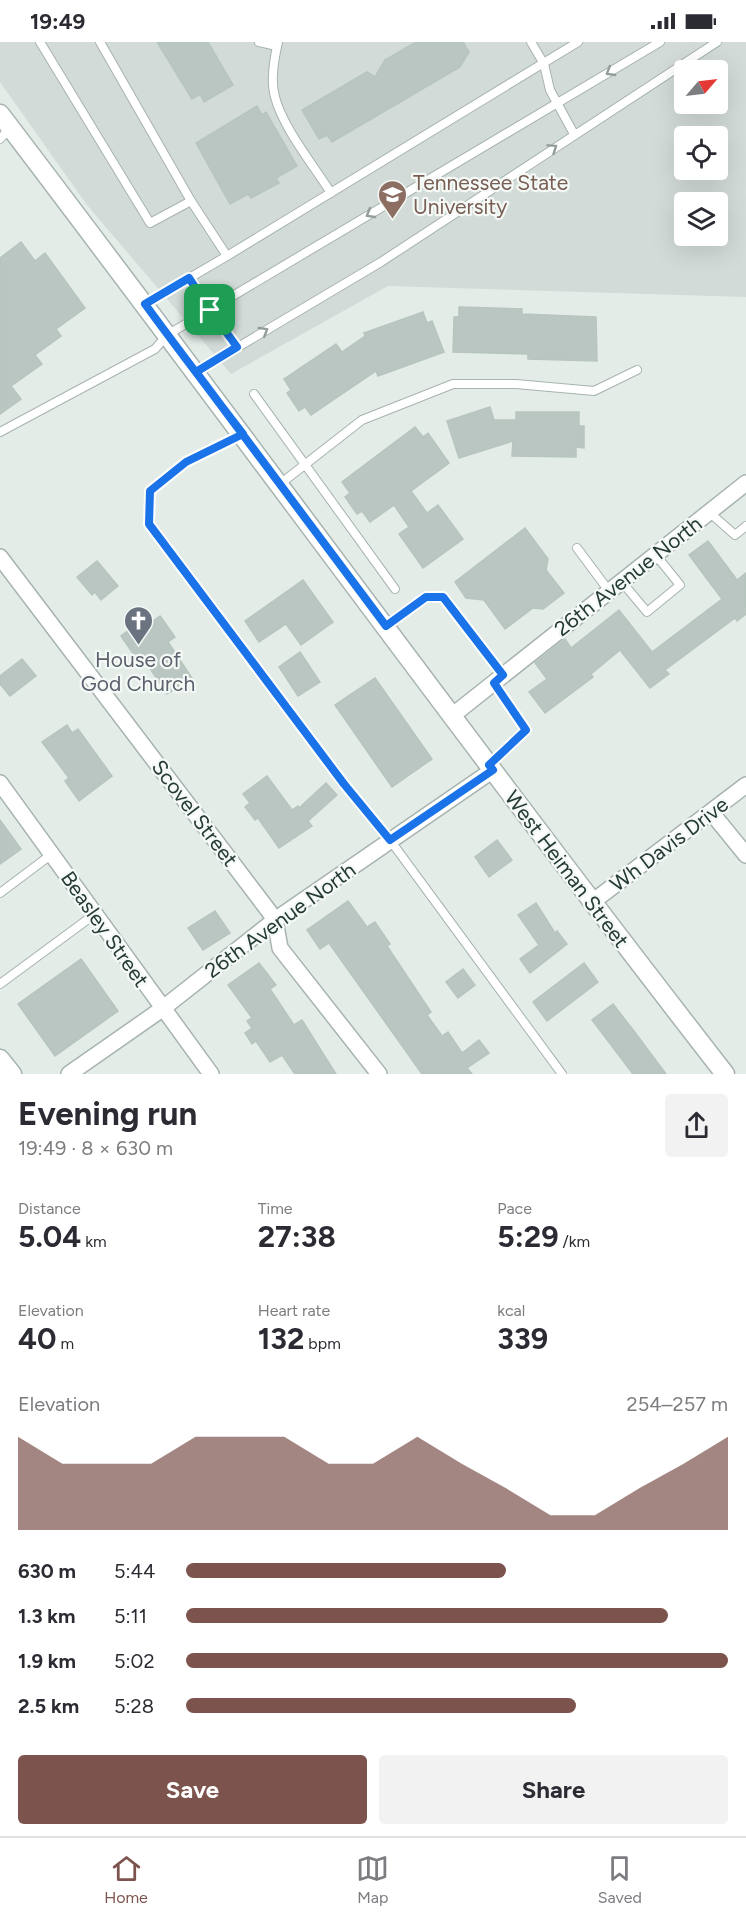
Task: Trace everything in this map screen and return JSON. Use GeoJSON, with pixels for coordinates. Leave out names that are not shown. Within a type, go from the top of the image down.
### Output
{"type":"FeatureCollection","features":[{"type":"Feature","properties":{"kind":"street","name":"West Heiman Street"},"geometry":{"type":"LineString","coordinates":[[3,127],[145,304],[591,903],[724,1074]]}},
{"type":"Feature","properties":{"kind":"street","name":"26th Avenue North"},"geometry":{"type":"LineString","coordinates":[[453,715],[746,483]]}},
{"type":"Feature","properties":{"kind":"street","name":"Scovel Street"},"geometry":{"type":"LineString","coordinates":[[0,557],[275,920],[280,948],[379,1074]]}},
{"type":"Feature","properties":{"kind":"street","name":"26th Avenue North"},"geometry":{"type":"LineString","coordinates":[[69,1074],[162,1009],[275,920],[491,768]]}},
{"type":"Feature","properties":{"kind":"street","name":"Beasley Street"},"geometry":{"type":"LineString","coordinates":[[0,783],[211,1074]]}},
{"type":"Feature","properties":{"kind":"street","name":"Wh Davis Drive"},"geometry":{"type":"LineString","coordinates":[[591,903],[746,785]]}},
{"type":"Feature","properties":{"kind":"street"},"geometry":{"type":"LineString","coordinates":[[711,812],[746,855]]}},
{"type":"Feature","properties":{"kind":"street"},"geometry":{"type":"LineString","coordinates":[[0,1060],[12,1074]]}},
{"type":"Feature","properties":{"kind":"lane"},"geometry":{"type":"LineString","coordinates":[[40,42],[150,223],[191,201]]}},
{"type":"Feature","properties":{"kind":"lane"},"geometry":{"type":"LineString","coordinates":[[100,42],[191,201],[228,256]]}},
{"type":"Feature","properties":{"kind":"lane"},"geometry":{"type":"LineString","coordinates":[[259,42],[278,44],[273,62],[274,96],[281,112],[331,194]]}},
{"type":"Feature","properties":{"kind":"lane"},"geometry":{"type":"LineString","coordinates":[[531,42],[544,64],[549,90],[574,134]]}},
{"type":"Feature","properties":{"kind":"lane"},"geometry":{"type":"LineString","coordinates":[[145,304],[331,194],[578,42]]}},
{"type":"Feature","properties":{"kind":"lane"},"geometry":{"type":"LineString","coordinates":[[0,432],[155,349],[167,335],[660,42]]}},
{"type":"Feature","properties":{"kind":"lane"},"geometry":{"type":"LineString","coordinates":[[196,372],[381,262],[717,42]]}},
{"type":"Feature","properties":{"kind":"lane"},"geometry":{"type":"LineString","coordinates":[[189,278],[237,347]]}},
{"type":"Feature","properties":{"kind":"lane"},"geometry":{"type":"LineString","coordinates":[[280,484],[362,420],[453,384],[516,384],[594,391],[637,370]]}},
{"type":"Feature","properties":{"kind":"lane"},"geometry":{"type":"LineString","coordinates":[[254,394],[395,589]]}},
{"type":"Feature","properties":{"kind":"lane"},"geometry":{"type":"LineString","coordinates":[[243,434],[186,462],[150,491],[149,524],[337,775],[390,840],[562,1074]]}},
{"type":"Feature","properties":{"kind":"lane"},"geometry":{"type":"LineString","coordinates":[[710,512],[735,535],[746,526]]}},
{"type":"Feature","properties":{"kind":"lane"},"geometry":{"type":"LineString","coordinates":[[577,548],[615,586],[647,612],[680,585],[656,554]]}},
{"type":"Feature","properties":{"kind":"lane"},"geometry":{"type":"LineString","coordinates":[[386,626],[426,597],[443,597],[498,679],[526,730],[491,768]]}},
{"type":"Feature","properties":{"kind":"lane"},"geometry":{"type":"LineString","coordinates":[[0,893],[52,854]]}},
{"type":"Feature","properties":{"kind":"lane"},"geometry":{"type":"LineString","coordinates":[[0,984],[95,914]]}},
{"type":"Feature","properties":{"kind":"shaded area","name":"Tennessee State University"},"geometry":{"type":"Polygon","coordinates":[[[0,42],[746,42],[746,297],[388,286],[231,374],[87,205],[0,82],[0,42]]]}},
{"type":"Feature","properties":{"kind":"building"},"geometry":{"type":"Polygon","coordinates":[[[157,42],[208,42],[233,85],[204,102],[200,94],[192,99],[157,42]]]}},
{"type":"Feature","properties":{"kind":"building"},"geometry":{"type":"Polygon","coordinates":[[[416,42],[463,42],[469,52],[460,67],[332,142],[327,135],[319,139],[302,110],[367,72],[375,77],[385,60],[416,42]]]}},
{"type":"Feature","properties":{"kind":"building"},"geometry":{"type":"Polygon","coordinates":[[[257,106],[262,115],[266,112],[297,166],[276,178],[279,183],[251,198],[248,194],[230,204],[196,143],[257,106]]]}},
{"type":"Feature","properties":{"kind":"building"},"geometry":{"type":"Polygon","coordinates":[[[21,242],[35,261],[45,253],[85,308],[56,329],[61,336],[35,355],[42,364],[11,386],[21,399],[0,414],[0,258],[21,242]]]}},
{"type":"Feature","properties":{"kind":"building"},"geometry":{"type":"Polygon","coordinates":[[[459,307],[522,309],[522,314],[596,317],[597,361],[528,359],[528,354],[453,352],[454,317],[459,317],[459,307]]]}},
{"type":"Feature","properties":{"kind":"building"},"geometry":{"type":"Polygon","coordinates":[[[423,312],[427,323],[432,321],[444,352],[378,376],[376,371],[311,415],[305,407],[299,411],[287,393],[291,390],[284,379],[336,344],[342,352],[365,336],[364,333],[423,312]]]}},
{"type":"Feature","properties":{"kind":"building"},"geometry":{"type":"Polygon","coordinates":[[[490,407],[494,420],[516,420],[516,412],[579,412],[579,426],[584,426],[584,448],[576,447],[576,457],[512,456],[513,441],[459,458],[447,421],[490,407]]]}},
{"type":"Feature","properties":{"kind":"building"},"geometry":{"type":"Polygon","coordinates":[[[415,427],[423,437],[428,433],[449,463],[411,491],[427,513],[438,505],[463,539],[423,568],[399,534],[409,527],[394,505],[370,522],[362,511],[357,514],[345,497],[350,493],[342,482],[415,427]]]}},
{"type":"Feature","properties":{"kind":"building"},"geometry":{"type":"Polygon","coordinates":[[[525,528],[548,559],[546,570],[564,593],[543,609],[533,608],[505,629],[484,600],[466,598],[455,582],[525,528]]]}},
{"type":"Feature","properties":{"kind":"building"},"geometry":{"type":"Polygon","coordinates":[[[708,541],[737,580],[746,573],[746,614],[737,621],[735,618],[665,670],[669,674],[650,688],[620,650],[591,674],[593,677],[545,713],[529,692],[547,679],[535,663],[565,639],[571,648],[619,610],[652,652],[722,599],[689,555],[708,541]]]}},
{"type":"Feature","properties":{"kind":"building"},"geometry":{"type":"Polygon","coordinates":[[[97,561],[118,586],[101,600],[95,592],[92,595],[77,577],[97,561]]]}},
{"type":"Feature","properties":{"kind":"building"},"geometry":{"type":"Polygon","coordinates":[[[303,580],[333,622],[301,645],[286,624],[259,642],[245,621],[303,580]]]}},
{"type":"Feature","properties":{"kind":"building"},"geometry":{"type":"Polygon","coordinates":[[[160,616],[175,637],[168,642],[192,678],[167,694],[141,655],[136,658],[121,636],[133,627],[137,632],[160,616]]]}},
{"type":"Feature","properties":{"kind":"building"},"geometry":{"type":"Polygon","coordinates":[[[300,652],[320,682],[298,696],[279,667],[300,652]]]}},
{"type":"Feature","properties":{"kind":"building"},"geometry":{"type":"Polygon","coordinates":[[[22,659],[36,676],[10,696],[0,684],[0,676],[22,659]]]}},
{"type":"Feature","properties":{"kind":"building"},"geometry":{"type":"Polygon","coordinates":[[[375,678],[432,759],[392,787],[335,705],[375,678]]]}},
{"type":"Feature","properties":{"kind":"building"},"geometry":{"type":"Polygon","coordinates":[[[67,725],[72,733],[78,729],[112,776],[79,801],[65,781],[69,778],[42,742],[67,725]]]}},
{"type":"Feature","properties":{"kind":"building"},"geometry":{"type":"Polygon","coordinates":[[[267,776],[292,810],[298,806],[299,808],[326,783],[337,795],[308,821],[312,826],[279,848],[258,818],[255,820],[245,807],[250,803],[243,794],[267,776]]]}},
{"type":"Feature","properties":{"kind":"building"},"geometry":{"type":"Polygon","coordinates":[[[0,820],[21,849],[0,864],[0,820]]]}},
{"type":"Feature","properties":{"kind":"building"},"geometry":{"type":"Polygon","coordinates":[[[497,840],[512,860],[489,877],[475,857],[497,840]]]}},
{"type":"Feature","properties":{"kind":"building"},"geometry":{"type":"Polygon","coordinates":[[[348,901],[367,927],[375,922],[390,944],[387,946],[431,1012],[427,1015],[442,1036],[448,1032],[462,1053],[479,1040],[489,1053],[467,1068],[472,1074],[422,1074],[329,943],[320,949],[307,930],[348,901]]]}},
{"type":"Feature","properties":{"kind":"building"},"geometry":{"type":"Polygon","coordinates":[[[536,903],[555,933],[557,931],[567,944],[530,973],[520,959],[539,945],[518,915],[536,903]]]}},
{"type":"Feature","properties":{"kind":"building"},"geometry":{"type":"Polygon","coordinates":[[[215,911],[230,933],[203,950],[188,928],[215,911]]]}},
{"type":"Feature","properties":{"kind":"building"},"geometry":{"type":"Polygon","coordinates":[[[81,959],[118,1011],[55,1056],[18,1004],[81,959]]]}},
{"type":"Feature","properties":{"kind":"building"},"geometry":{"type":"Polygon","coordinates":[[[259,963],[276,985],[270,989],[294,1025],[302,1020],[336,1074],[295,1074],[282,1055],[270,1062],[256,1041],[252,1044],[245,1033],[252,1028],[247,1021],[252,1018],[228,985],[259,963]]]}},
{"type":"Feature","properties":{"kind":"building"},"geometry":{"type":"Polygon","coordinates":[[[584,963],[598,982],[547,1021],[533,1002],[584,963]]]}},
{"type":"Feature","properties":{"kind":"building"},"geometry":{"type":"Polygon","coordinates":[[[463,969],[475,985],[458,998],[446,982],[463,969]]]}},
{"type":"Feature","properties":{"kind":"building"},"geometry":{"type":"Polygon","coordinates":[[[613,1004],[666,1074],[633,1074],[592,1020],[613,1004]]]}},
{"type":"Feature","properties":{"kind":"place","name":"Tennessee State University"},"geometry":{"type":"Point","coordinates":[392,220]}},
{"type":"Feature","properties":{"kind":"place","name":"House of God Church"},"geometry":{"type":"Point","coordinates":[138,646]}},
{"type":"Feature","properties":{"kind":"route"},"geometry":{"type":"LineString","coordinates":[[210,310],[189,278],[145,304],[167,335],[243,434],[186,462],[150,491],[149,524],[344,784],[390,840],[493,770],[489,765],[526,730],[494,683],[503,675],[443,597],[426,597],[386,626],[243,434],[196,372],[237,347],[210,310]]}}]}
